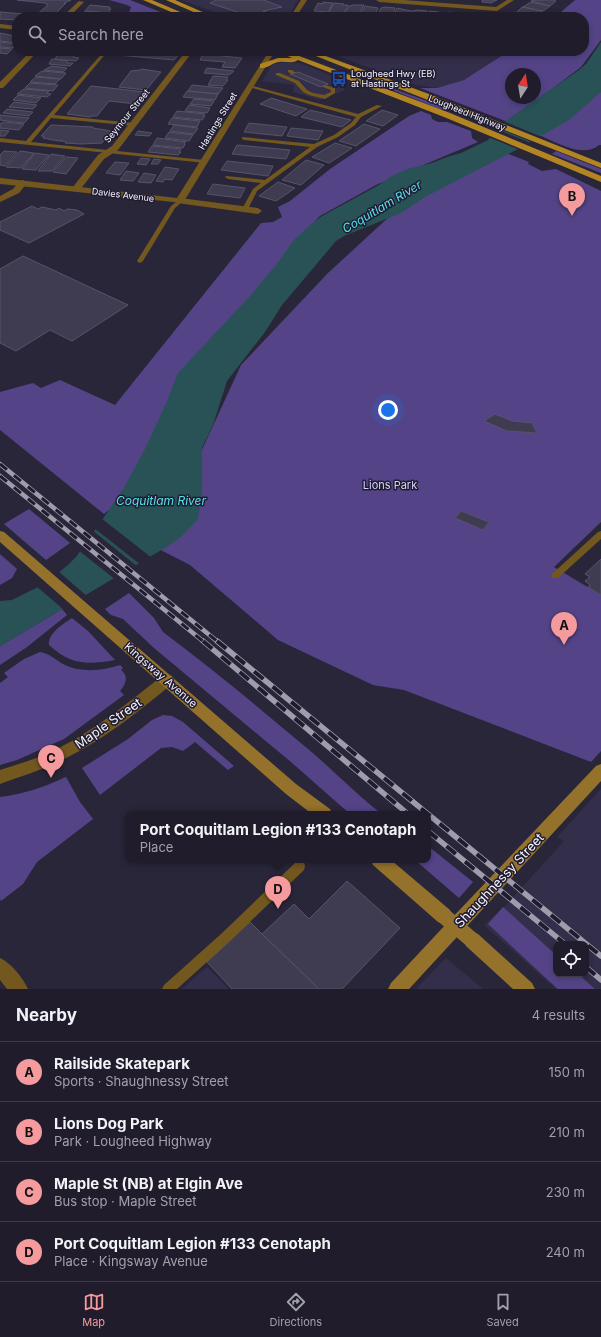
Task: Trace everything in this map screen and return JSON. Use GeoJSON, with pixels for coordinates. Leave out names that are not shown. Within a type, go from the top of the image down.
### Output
{"type":"FeatureCollection","features":[{"type":"Feature","properties":{"kind":"main road"},"geometry":{"type":"LineString","coordinates":[[146,0],[176,12]]}},
{"type":"Feature","properties":{"kind":"main road"},"geometry":{"type":"LineString","coordinates":[[169,0],[199,12]]}},
{"type":"Feature","properties":{"kind":"main road","name":"Lougheed Highway"},"geometry":{"type":"LineString","coordinates":[[294,56],[447,115],[601,179]]}},
{"type":"Feature","properties":{"kind":"main road","name":"Lougheed Highway"},"geometry":{"type":"LineString","coordinates":[[319,56],[459,109],[601,166]]}},
{"type":"Feature","properties":{"kind":"main road"},"geometry":{"type":"LineString","coordinates":[[263,66],[283,60],[308,61]]}},
{"type":"Feature","properties":{"kind":"main road","name":"Kingsway Avenue"},"geometry":{"type":"LineString","coordinates":[[0,535],[291,789],[320,811]]}},
{"type":"Feature","properties":{"kind":"main road","name":"Shaughnessy Street"},"geometry":{"type":"LineString","coordinates":[[397,989],[601,771]]}},
{"type":"Feature","properties":{"kind":"main road"},"geometry":{"type":"LineString","coordinates":[[382,863],[526,989]]}},
{"type":"Feature","properties":{"kind":"street"},"geometry":{"type":"LineString","coordinates":[[296,12],[304,0]]}},
{"type":"Feature","properties":{"kind":"street"},"geometry":{"type":"LineString","coordinates":[[378,0],[497,9],[511,0]]}},
{"type":"Feature","properties":{"kind":"street"},"geometry":{"type":"LineString","coordinates":[[70,12],[81,2]]}},
{"type":"Feature","properties":{"kind":"street"},"geometry":{"type":"LineString","coordinates":[[0,26],[12,27]]}},
{"type":"Feature","properties":{"kind":"street"},"geometry":{"type":"LineString","coordinates":[[0,86],[30,56]]}},
{"type":"Feature","properties":{"kind":"street","name":"Seymour Street"},"geometry":{"type":"LineString","coordinates":[[76,189],[101,157],[115,148],[186,56]]}},
{"type":"Feature","properties":{"kind":"street","name":"Hastings Street"},"geometry":{"type":"LineString","coordinates":[[180,201],[269,56]]}},
{"type":"Feature","properties":{"kind":"street","name":"Davies Avenue"},"geometry":{"type":"LineString","coordinates":[[0,181],[180,201],[258,212]]}},
{"type":"Feature","properties":{"kind":"street"},"geometry":{"type":"LineString","coordinates":[[0,199],[16,191],[23,183]]}},
{"type":"Feature","properties":{"kind":"street","name":"Maple Street"},"geometry":{"type":"LineString","coordinates":[[0,777],[62,754],[84,741],[167,680]]}},
{"type":"Feature","properties":{"kind":"street"},"geometry":{"type":"LineString","coordinates":[[0,967],[19,989]]}},
{"type":"Feature","properties":{"kind":"lane"},"geometry":{"type":"LineString","coordinates":[[27,143],[102,56]]}},
{"type":"Feature","properties":{"kind":"lane"},"geometry":{"type":"LineString","coordinates":[[278,74],[297,82],[305,91],[316,96],[324,97],[333,93],[333,90],[325,86]]}},
{"type":"Feature","properties":{"kind":"lane"},"geometry":{"type":"LineString","coordinates":[[251,86],[359,116]]}},
{"type":"Feature","properties":{"kind":"lane"},"geometry":{"type":"LineString","coordinates":[[245,209],[255,190],[265,182],[315,146],[348,128],[359,116],[379,106]]}},
{"type":"Feature","properties":{"kind":"lane"},"geometry":{"type":"LineString","coordinates":[[50,116],[133,125]]}},
{"type":"Feature","properties":{"kind":"lane"},"geometry":{"type":"LineString","coordinates":[[244,138],[315,146]]}},
{"type":"Feature","properties":{"kind":"lane"},"geometry":{"type":"LineString","coordinates":[[0,140],[204,162]]}},
{"type":"Feature","properties":{"kind":"lane"},"geometry":{"type":"LineString","coordinates":[[228,177],[265,182]]}},
{"type":"Feature","properties":{"kind":"lane"},"geometry":{"type":"LineString","coordinates":[[140,261],[173,207],[180,201]]}},
{"type":"Feature","properties":{"kind":"lane"},"geometry":{"type":"LineString","coordinates":[[555,576],[601,534]]}},
{"type":"Feature","properties":{"kind":"lane"},"geometry":{"type":"LineString","coordinates":[[168,989],[225,938],[300,866]]}},
{"type":"Feature","properties":{"kind":"shaded area"},"geometry":{"type":"Polygon","coordinates":[[[181,0],[298,0],[291,12],[214,12],[181,0]]]}},
{"type":"Feature","properties":{"kind":"shaded area"},"geometry":{"type":"Polygon","coordinates":[[[338,56],[501,56],[464,80],[437,88],[415,85],[338,56]]]}},
{"type":"Feature","properties":{"kind":"shaded area"},"geometry":{"type":"Polygon","coordinates":[[[282,62],[300,63],[340,79],[345,90],[320,100],[293,92],[294,85],[262,81],[272,65],[282,62]]]}},
{"type":"Feature","properties":{"kind":"shaded area"},"geometry":{"type":"Polygon","coordinates":[[[601,789],[601,989],[556,989],[484,925],[506,905],[564,841],[557,837],[601,789]]]}},
{"type":"Feature","properties":{"kind":"shaded area"},"geometry":{"type":"Polygon","coordinates":[[[446,958],[483,989],[416,989],[446,958]]]}},
{"type":"Feature","properties":{"kind":"shaded area"},"geometry":{"type":"Polygon","coordinates":[[[207,967],[229,989],[182,989],[207,967]]]}},
{"type":"Feature","properties":{"kind":"green space"},"geometry":{"type":"Polygon","coordinates":[[[109,0],[130,0],[160,12],[129,12],[131,7],[109,0]]]}},
{"type":"Feature","properties":{"kind":"green space"},"geometry":{"type":"Polygon","coordinates":[[[575,0],[601,0],[601,40],[581,67],[541,97],[541,68],[505,68],[505,104],[532,104],[508,122],[420,88],[437,88],[464,80],[501,56],[589,56],[589,12],[561,12],[575,0]]]}},
{"type":"Feature","properties":{"kind":"green space"},"geometry":{"type":"Polygon","coordinates":[[[373,82],[375,82],[449,109],[444,111],[373,82]]]}},
{"type":"Feature","properties":{"kind":"green space"},"geometry":{"type":"Polygon","coordinates":[[[601,84],[601,145],[592,149],[577,150],[537,134],[601,84]]]}},
{"type":"Feature","properties":{"kind":"green space"},"geometry":{"type":"Polygon","coordinates":[[[421,111],[431,115],[432,119],[438,122],[447,122],[471,131],[472,138],[478,142],[376,185],[320,216],[290,247],[120,501],[104,514],[0,430],[0,392],[33,383],[41,388],[60,380],[115,405],[261,223],[273,222],[282,217],[278,207],[290,201],[330,169],[409,116],[421,111]]]}},
{"type":"Feature","properties":{"kind":"green space","name":"Lions Park"},"geometry":{"type":"Polygon","coordinates":[[[498,150],[529,162],[528,164],[542,171],[556,169],[601,191],[601,522],[554,567],[601,595],[601,751],[591,762],[404,690],[373,685],[278,640],[190,565],[153,546],[195,465],[241,365],[328,273],[390,216],[498,150]]]}},
{"type":"Feature","properties":{"kind":"green space"},"geometry":{"type":"Polygon","coordinates":[[[556,151],[601,169],[601,173],[552,154],[556,151]]]}},
{"type":"Feature","properties":{"kind":"green space"},"geometry":{"type":"Polygon","coordinates":[[[29,509],[70,543],[46,560],[4,524],[29,509]]]}},
{"type":"Feature","properties":{"kind":"green space"},"geometry":{"type":"Polygon","coordinates":[[[0,554],[17,569],[12,578],[0,585],[0,554]]]}},
{"type":"Feature","properties":{"kind":"green space"},"geometry":{"type":"Polygon","coordinates":[[[129,593],[154,618],[163,632],[277,723],[378,811],[347,811],[291,762],[154,648],[123,619],[111,615],[105,609],[129,593]]]}},
{"type":"Feature","properties":{"kind":"green space"},"geometry":{"type":"Polygon","coordinates":[[[62,609],[67,615],[27,647],[0,665],[0,646],[62,609]]]}},
{"type":"Feature","properties":{"kind":"green space"},"geometry":{"type":"Polygon","coordinates":[[[72,618],[88,631],[115,660],[96,663],[80,662],[72,660],[57,652],[49,645],[49,641],[53,633],[72,618]]]}},
{"type":"Feature","properties":{"kind":"green space"},"geometry":{"type":"Polygon","coordinates":[[[40,652],[76,669],[99,670],[120,665],[123,668],[121,670],[124,672],[126,677],[124,686],[120,691],[124,695],[64,739],[17,760],[0,765],[0,683],[8,677],[4,673],[24,659],[40,652]]]}},
{"type":"Feature","properties":{"kind":"green space"},"geometry":{"type":"Polygon","coordinates":[[[163,715],[172,716],[183,722],[234,766],[228,770],[195,742],[183,751],[172,747],[161,748],[100,795],[82,768],[128,739],[152,720],[163,715]]]}},
{"type":"Feature","properties":{"kind":"green space"},"geometry":{"type":"Polygon","coordinates":[[[66,777],[80,802],[93,819],[37,862],[23,884],[1,901],[0,797],[34,790],[66,777]]]}},
{"type":"Feature","properties":{"kind":"green space"},"geometry":{"type":"Polygon","coordinates":[[[431,848],[473,882],[459,898],[418,863],[431,863],[431,848]]]}},
{"type":"Feature","properties":{"kind":"green space"},"geometry":{"type":"Polygon","coordinates":[[[503,907],[553,952],[553,977],[581,977],[595,989],[558,989],[488,924],[503,907]]]}},
{"type":"Feature","properties":{"kind":"water","name":"Coquitlam River"},"geometry":{"type":"Polygon","coordinates":[[[601,42],[601,92],[569,120],[516,150],[425,197],[401,213],[344,236],[336,241],[282,305],[265,332],[227,381],[213,425],[202,448],[202,494],[198,519],[181,537],[168,546],[0,646],[0,601],[12,600],[46,583],[76,557],[125,486],[146,447],[178,373],[250,296],[277,264],[293,241],[322,216],[379,185],[390,177],[407,169],[432,163],[461,153],[488,140],[508,119],[530,104],[541,104],[541,96],[586,64],[601,42]]]}},
{"type":"Feature","properties":{"kind":"pier"},"geometry":{"type":"Polygon","coordinates":[[[503,121],[542,137],[532,142],[497,128],[503,121]]]}},
{"type":"Feature","properties":{"kind":"pier"},"geometry":{"type":"Polygon","coordinates":[[[496,129],[531,143],[520,150],[488,137],[496,129]]]}},
{"type":"Feature","properties":{"kind":"pier"},"geometry":{"type":"Polygon","coordinates":[[[101,518],[152,558],[141,565],[94,528],[101,518]]]}},
{"type":"Feature","properties":{"kind":"pier"},"geometry":{"type":"Polygon","coordinates":[[[92,530],[138,567],[116,580],[78,550],[92,530]]]}},
{"type":"Feature","properties":{"kind":"pier"},"geometry":{"type":"Polygon","coordinates":[[[58,571],[88,597],[64,610],[36,586],[58,571]]]}},
{"type":"Feature","properties":{"kind":"building"},"geometry":{"type":"Polygon","coordinates":[[[17,0],[71,0],[64,3],[66,3],[57,12],[40,12],[48,5],[45,3],[17,0]]]}},
{"type":"Feature","properties":{"kind":"building"},"geometry":{"type":"Polygon","coordinates":[[[216,0],[264,0],[282,7],[263,11],[266,12],[237,12],[210,3],[216,0]]]}},
{"type":"Feature","properties":{"kind":"building"},"geometry":{"type":"Polygon","coordinates":[[[482,0],[497,0],[491,3],[482,2],[482,0]]]}},
{"type":"Feature","properties":{"kind":"building"},"geometry":{"type":"Polygon","coordinates":[[[531,1],[556,1],[550,6],[531,1]]]}},
{"type":"Feature","properties":{"kind":"building"},"geometry":{"type":"Polygon","coordinates":[[[323,2],[333,3],[328,12],[314,11],[318,3],[323,4],[323,2]]]}},
{"type":"Feature","properties":{"kind":"building"},"geometry":{"type":"Polygon","coordinates":[[[531,2],[550,6],[543,11],[523,7],[531,2]]]}},
{"type":"Feature","properties":{"kind":"building"},"geometry":{"type":"Polygon","coordinates":[[[334,3],[348,5],[344,12],[329,12],[334,3]]]}},
{"type":"Feature","properties":{"kind":"building"},"geometry":{"type":"Polygon","coordinates":[[[90,5],[110,7],[109,9],[111,9],[109,12],[85,11],[90,5]]]}},
{"type":"Feature","properties":{"kind":"building"},"geometry":{"type":"Polygon","coordinates":[[[364,5],[360,12],[346,12],[349,6],[364,5]]]}},
{"type":"Feature","properties":{"kind":"building"},"geometry":{"type":"Polygon","coordinates":[[[365,6],[378,8],[376,12],[362,12],[365,6]]]}},
{"type":"Feature","properties":{"kind":"building"},"geometry":{"type":"Polygon","coordinates":[[[522,7],[542,11],[541,12],[517,12],[522,7]]]}},
{"type":"Feature","properties":{"kind":"building"},"geometry":{"type":"Polygon","coordinates":[[[381,8],[395,8],[394,12],[379,12],[381,8]]]}},
{"type":"Feature","properties":{"kind":"building"},"geometry":{"type":"Polygon","coordinates":[[[397,8],[411,11],[410,12],[395,12],[397,8]]]}},
{"type":"Feature","properties":{"kind":"building"},"geometry":{"type":"Polygon","coordinates":[[[418,10],[427,11],[412,12],[418,10]]]}},
{"type":"Feature","properties":{"kind":"building"},"geometry":{"type":"Polygon","coordinates":[[[0,12],[12,13],[12,20],[0,19],[0,12]]]}},
{"type":"Feature","properties":{"kind":"building"},"geometry":{"type":"Polygon","coordinates":[[[0,33],[12,35],[12,42],[0,41],[0,33]]]}},
{"type":"Feature","properties":{"kind":"building"},"geometry":{"type":"Polygon","coordinates":[[[0,42],[12,43],[12,48],[0,47],[0,42]]]}},
{"type":"Feature","properties":{"kind":"building"},"geometry":{"type":"Polygon","coordinates":[[[0,48],[12,49],[7,54],[0,53],[0,48]]]}},
{"type":"Feature","properties":{"kind":"building"},"geometry":{"type":"Polygon","coordinates":[[[57,56],[74,56],[73,57],[79,58],[76,61],[55,59],[57,56]]]}},
{"type":"Feature","properties":{"kind":"building"},"geometry":{"type":"Polygon","coordinates":[[[128,56],[178,56],[174,60],[128,56]]]}},
{"type":"Feature","properties":{"kind":"building"},"geometry":{"type":"Polygon","coordinates":[[[202,56],[242,58],[235,68],[222,67],[225,62],[200,60],[202,56]]]}},
{"type":"Feature","properties":{"kind":"building"},"geometry":{"type":"Polygon","coordinates":[[[52,59],[73,63],[70,66],[49,64],[52,59]]]}},
{"type":"Feature","properties":{"kind":"building"},"geometry":{"type":"Polygon","coordinates":[[[52,66],[67,68],[63,72],[44,70],[52,66]]]}},
{"type":"Feature","properties":{"kind":"building"},"geometry":{"type":"Polygon","coordinates":[[[207,68],[234,71],[229,75],[204,73],[207,68]]]}},
{"type":"Feature","properties":{"kind":"building"},"geometry":{"type":"Polygon","coordinates":[[[141,69],[161,72],[146,90],[119,87],[131,71],[141,69]]]}},
{"type":"Feature","properties":{"kind":"building"},"geometry":{"type":"Polygon","coordinates":[[[42,71],[66,73],[61,79],[35,76],[42,71]]]}},
{"type":"Feature","properties":{"kind":"building"},"geometry":{"type":"Polygon","coordinates":[[[298,72],[328,84],[321,87],[290,74],[298,72]]]}},
{"type":"Feature","properties":{"kind":"building"},"geometry":{"type":"Polygon","coordinates":[[[213,76],[228,77],[226,80],[228,80],[223,86],[208,85],[213,76]]]}},
{"type":"Feature","properties":{"kind":"building"},"geometry":{"type":"Polygon","coordinates":[[[36,77],[60,79],[55,84],[30,82],[36,77]]]}},
{"type":"Feature","properties":{"kind":"building"},"geometry":{"type":"Polygon","coordinates":[[[30,83],[58,85],[53,91],[25,88],[30,83]]]}},
{"type":"Feature","properties":{"kind":"building"},"geometry":{"type":"Polygon","coordinates":[[[192,85],[223,88],[218,94],[188,91],[192,85]]]}},
{"type":"Feature","properties":{"kind":"building"},"geometry":{"type":"Polygon","coordinates":[[[91,86],[137,91],[143,92],[142,94],[144,94],[136,104],[109,101],[97,116],[90,117],[67,114],[91,86]]]}},
{"type":"Feature","properties":{"kind":"building"},"geometry":{"type":"Polygon","coordinates":[[[24,89],[49,91],[47,93],[51,94],[47,97],[17,94],[24,89]]]}},
{"type":"Feature","properties":{"kind":"building"},"geometry":{"type":"Polygon","coordinates":[[[187,91],[218,94],[215,100],[183,97],[187,91]]]}},
{"type":"Feature","properties":{"kind":"building"},"geometry":{"type":"Polygon","coordinates":[[[18,95],[41,98],[36,103],[13,100],[18,95]]]}},
{"type":"Feature","properties":{"kind":"building"},"geometry":{"type":"Polygon","coordinates":[[[271,98],[307,109],[296,116],[260,104],[271,98]]]}},
{"type":"Feature","properties":{"kind":"building"},"geometry":{"type":"Polygon","coordinates":[[[194,99],[214,101],[211,106],[190,104],[194,99]]]}},
{"type":"Feature","properties":{"kind":"building"},"geometry":{"type":"Polygon","coordinates":[[[14,102],[37,105],[33,109],[9,107],[14,102]]]}},
{"type":"Feature","properties":{"kind":"building"},"geometry":{"type":"Polygon","coordinates":[[[189,105],[210,108],[207,113],[185,111],[189,105]]]}},
{"type":"Feature","properties":{"kind":"building"},"geometry":{"type":"Polygon","coordinates":[[[7,109],[33,112],[29,116],[3,113],[7,109]]]}},
{"type":"Feature","properties":{"kind":"building"},"geometry":{"type":"Polygon","coordinates":[[[310,110],[351,120],[342,127],[301,117],[310,110]]]}},
{"type":"Feature","properties":{"kind":"building"},"geometry":{"type":"Polygon","coordinates":[[[382,110],[398,115],[383,126],[366,121],[382,110]]]}},
{"type":"Feature","properties":{"kind":"building"},"geometry":{"type":"Polygon","coordinates":[[[177,111],[205,114],[203,116],[205,116],[202,120],[173,117],[177,111]]]}},
{"type":"Feature","properties":{"kind":"building"},"geometry":{"type":"Polygon","coordinates":[[[0,115],[29,118],[24,123],[0,120],[0,115]]]}},
{"type":"Feature","properties":{"kind":"building"},"geometry":{"type":"Polygon","coordinates":[[[172,118],[200,121],[197,127],[168,124],[172,118]]]}},
{"type":"Feature","properties":{"kind":"building"},"geometry":{"type":"Polygon","coordinates":[[[4,122],[24,124],[19,130],[0,128],[0,124],[4,122]]]}},
{"type":"Feature","properties":{"kind":"building"},"geometry":{"type":"Polygon","coordinates":[[[249,123],[287,127],[282,136],[244,132],[249,123]]]}},
{"type":"Feature","properties":{"kind":"building"},"geometry":{"type":"Polygon","coordinates":[[[364,124],[380,129],[356,146],[339,141],[364,124]]]}},
{"type":"Feature","properties":{"kind":"building"},"geometry":{"type":"Polygon","coordinates":[[[51,125],[93,127],[111,131],[102,143],[65,143],[66,142],[61,141],[62,140],[59,141],[43,138],[44,136],[41,136],[51,125]]]}},
{"type":"Feature","properties":{"kind":"building"},"geometry":{"type":"Polygon","coordinates":[[[174,125],[198,128],[194,134],[170,131],[174,125]]]}},
{"type":"Feature","properties":{"kind":"building"},"geometry":{"type":"Polygon","coordinates":[[[291,128],[323,131],[318,140],[287,136],[291,128]]]}},
{"type":"Feature","properties":{"kind":"building"},"geometry":{"type":"Polygon","coordinates":[[[0,130],[9,131],[5,136],[0,136],[0,130]]]}},
{"type":"Feature","properties":{"kind":"building"},"geometry":{"type":"Polygon","coordinates":[[[138,131],[152,133],[149,136],[135,135],[138,131]]]}},
{"type":"Feature","properties":{"kind":"building"},"geometry":{"type":"Polygon","coordinates":[[[169,132],[193,135],[189,141],[165,138],[169,132]]]}},
{"type":"Feature","properties":{"kind":"building"},"geometry":{"type":"Polygon","coordinates":[[[157,138],[186,142],[183,148],[153,145],[157,138]]]}},
{"type":"Feature","properties":{"kind":"building"},"geometry":{"type":"Polygon","coordinates":[[[335,143],[352,148],[329,163],[312,157],[335,143]]]}},
{"type":"Feature","properties":{"kind":"building"},"geometry":{"type":"Polygon","coordinates":[[[237,145],[290,150],[286,159],[232,154],[237,145]]]}},
{"type":"Feature","properties":{"kind":"building"},"geometry":{"type":"Polygon","coordinates":[[[152,146],[181,149],[179,152],[181,152],[178,155],[148,152],[152,146]]]}},
{"type":"Feature","properties":{"kind":"building"},"geometry":{"type":"Polygon","coordinates":[[[4,151],[17,152],[5,166],[0,165],[0,155],[4,151]]]}},
{"type":"Feature","properties":{"kind":"building"},"geometry":{"type":"Polygon","coordinates":[[[20,151],[34,153],[21,168],[6,167],[20,151]]]}},
{"type":"Feature","properties":{"kind":"building"},"geometry":{"type":"Polygon","coordinates":[[[35,153],[49,155],[36,170],[22,169],[35,153]]]}},
{"type":"Feature","properties":{"kind":"building"},"geometry":{"type":"Polygon","coordinates":[[[51,154],[65,156],[52,171],[38,171],[51,154]]]}},
{"type":"Feature","properties":{"kind":"building"},"geometry":{"type":"Polygon","coordinates":[[[66,157],[78,158],[66,174],[53,172],[66,157]]]}},
{"type":"Feature","properties":{"kind":"building"},"geometry":{"type":"Polygon","coordinates":[[[141,158],[150,159],[146,165],[137,164],[141,158]]]}},
{"type":"Feature","properties":{"kind":"building"},"geometry":{"type":"Polygon","coordinates":[[[154,159],[161,160],[158,164],[151,164],[154,159]]]}},
{"type":"Feature","properties":{"kind":"building"},"geometry":{"type":"Polygon","coordinates":[[[306,160],[324,165],[301,185],[282,180],[306,160]]]}},
{"type":"Feature","properties":{"kind":"building"},"geometry":{"type":"Polygon","coordinates":[[[227,161],[273,166],[268,176],[221,170],[227,161]]]}},
{"type":"Feature","properties":{"kind":"building"},"geometry":{"type":"Polygon","coordinates":[[[115,162],[129,163],[120,175],[106,173],[115,162]]]}},
{"type":"Feature","properties":{"kind":"building"},"geometry":{"type":"Polygon","coordinates":[[[165,167],[179,169],[172,180],[165,179],[163,182],[156,181],[165,167]]]}},
{"type":"Feature","properties":{"kind":"building"},"geometry":{"type":"Polygon","coordinates":[[[126,171],[139,173],[133,181],[120,180],[126,171]]]}},
{"type":"Feature","properties":{"kind":"building"},"geometry":{"type":"Polygon","coordinates":[[[144,173],[156,175],[151,183],[138,182],[144,173]]]}},
{"type":"Feature","properties":{"kind":"building"},"geometry":{"type":"Polygon","coordinates":[[[278,182],[295,188],[276,201],[259,196],[278,182]]]}},
{"type":"Feature","properties":{"kind":"building"},"geometry":{"type":"Polygon","coordinates":[[[213,184],[245,188],[240,198],[207,194],[213,184]]]}},
{"type":"Feature","properties":{"kind":"building"},"geometry":{"type":"Polygon","coordinates":[[[32,206],[38,209],[42,207],[56,210],[59,208],[64,211],[67,209],[77,210],[84,214],[29,243],[0,230],[0,222],[32,206]]]}},
{"type":"Feature","properties":{"kind":"building"},"geometry":{"type":"Polygon","coordinates":[[[23,256],[128,305],[72,341],[50,330],[16,351],[0,343],[0,269],[23,256]]]}},
{"type":"Feature","properties":{"kind":"building"},"geometry":{"type":"Polygon","coordinates":[[[495,414],[512,421],[532,423],[537,433],[507,431],[484,421],[495,414]]]}},
{"type":"Feature","properties":{"kind":"building"},"geometry":{"type":"Polygon","coordinates":[[[461,511],[489,522],[483,530],[455,518],[461,511]]]}},
{"type":"Feature","properties":{"kind":"building"},"geometry":{"type":"Polygon","coordinates":[[[601,559],[601,595],[588,587],[590,585],[585,581],[590,577],[585,574],[601,559]]]}},
{"type":"Feature","properties":{"kind":"building"},"geometry":{"type":"Polygon","coordinates":[[[347,881],[400,928],[342,989],[319,989],[262,934],[294,904],[309,919],[347,881]]]}},
{"type":"Feature","properties":{"kind":"building"},"geometry":{"type":"Polygon","coordinates":[[[250,922],[319,989],[232,989],[207,962],[250,922]]]}},
{"type":"Feature","properties":{"kind":"railway"},"geometry":{"type":"LineString","coordinates":[[0,464],[218,642]]}},
{"type":"Feature","properties":{"kind":"railway"},"geometry":{"type":"LineString","coordinates":[[0,476],[204,642]]}},
{"type":"Feature","properties":{"kind":"railway"},"geometry":{"type":"LineString","coordinates":[[203,641],[404,811]]}},
{"type":"Feature","properties":{"kind":"railway"},"geometry":{"type":"LineString","coordinates":[[217,641],[424,811]]}},
{"type":"Feature","properties":{"kind":"railway"},"geometry":{"type":"LineString","coordinates":[[431,817],[601,956]]}},
{"type":"Feature","properties":{"kind":"railway"},"geometry":{"type":"LineString","coordinates":[[431,833],[561,941]]}},
{"type":"Feature","properties":{"kind":"railway"},"geometry":{"type":"LineString","coordinates":[[589,970],[601,980]]}},
{"type":"Feature","properties":{"kind":"place","name":"Lougheed Hwy (EB) at Hastings St"},"geometry":{"type":"Point","coordinates":[339,79]}},
{"type":"Feature","properties":{"kind":"place","name":"Lions Dog Park"},"geometry":{"type":"Point","coordinates":[572,216]}},
{"type":"Feature","properties":{"kind":"place","name":"Railside Skatepark"},"geometry":{"type":"Point","coordinates":[564,645]}},
{"type":"Feature","properties":{"kind":"place","name":"Maple St (NB) at Elgin Ave"},"geometry":{"type":"Point","coordinates":[51,778]}},
{"type":"Feature","properties":{"kind":"place","name":"Port Coquitlam Legion #133 Cenotaph"},"geometry":{"type":"Point","coordinates":[278,909]}}]}
